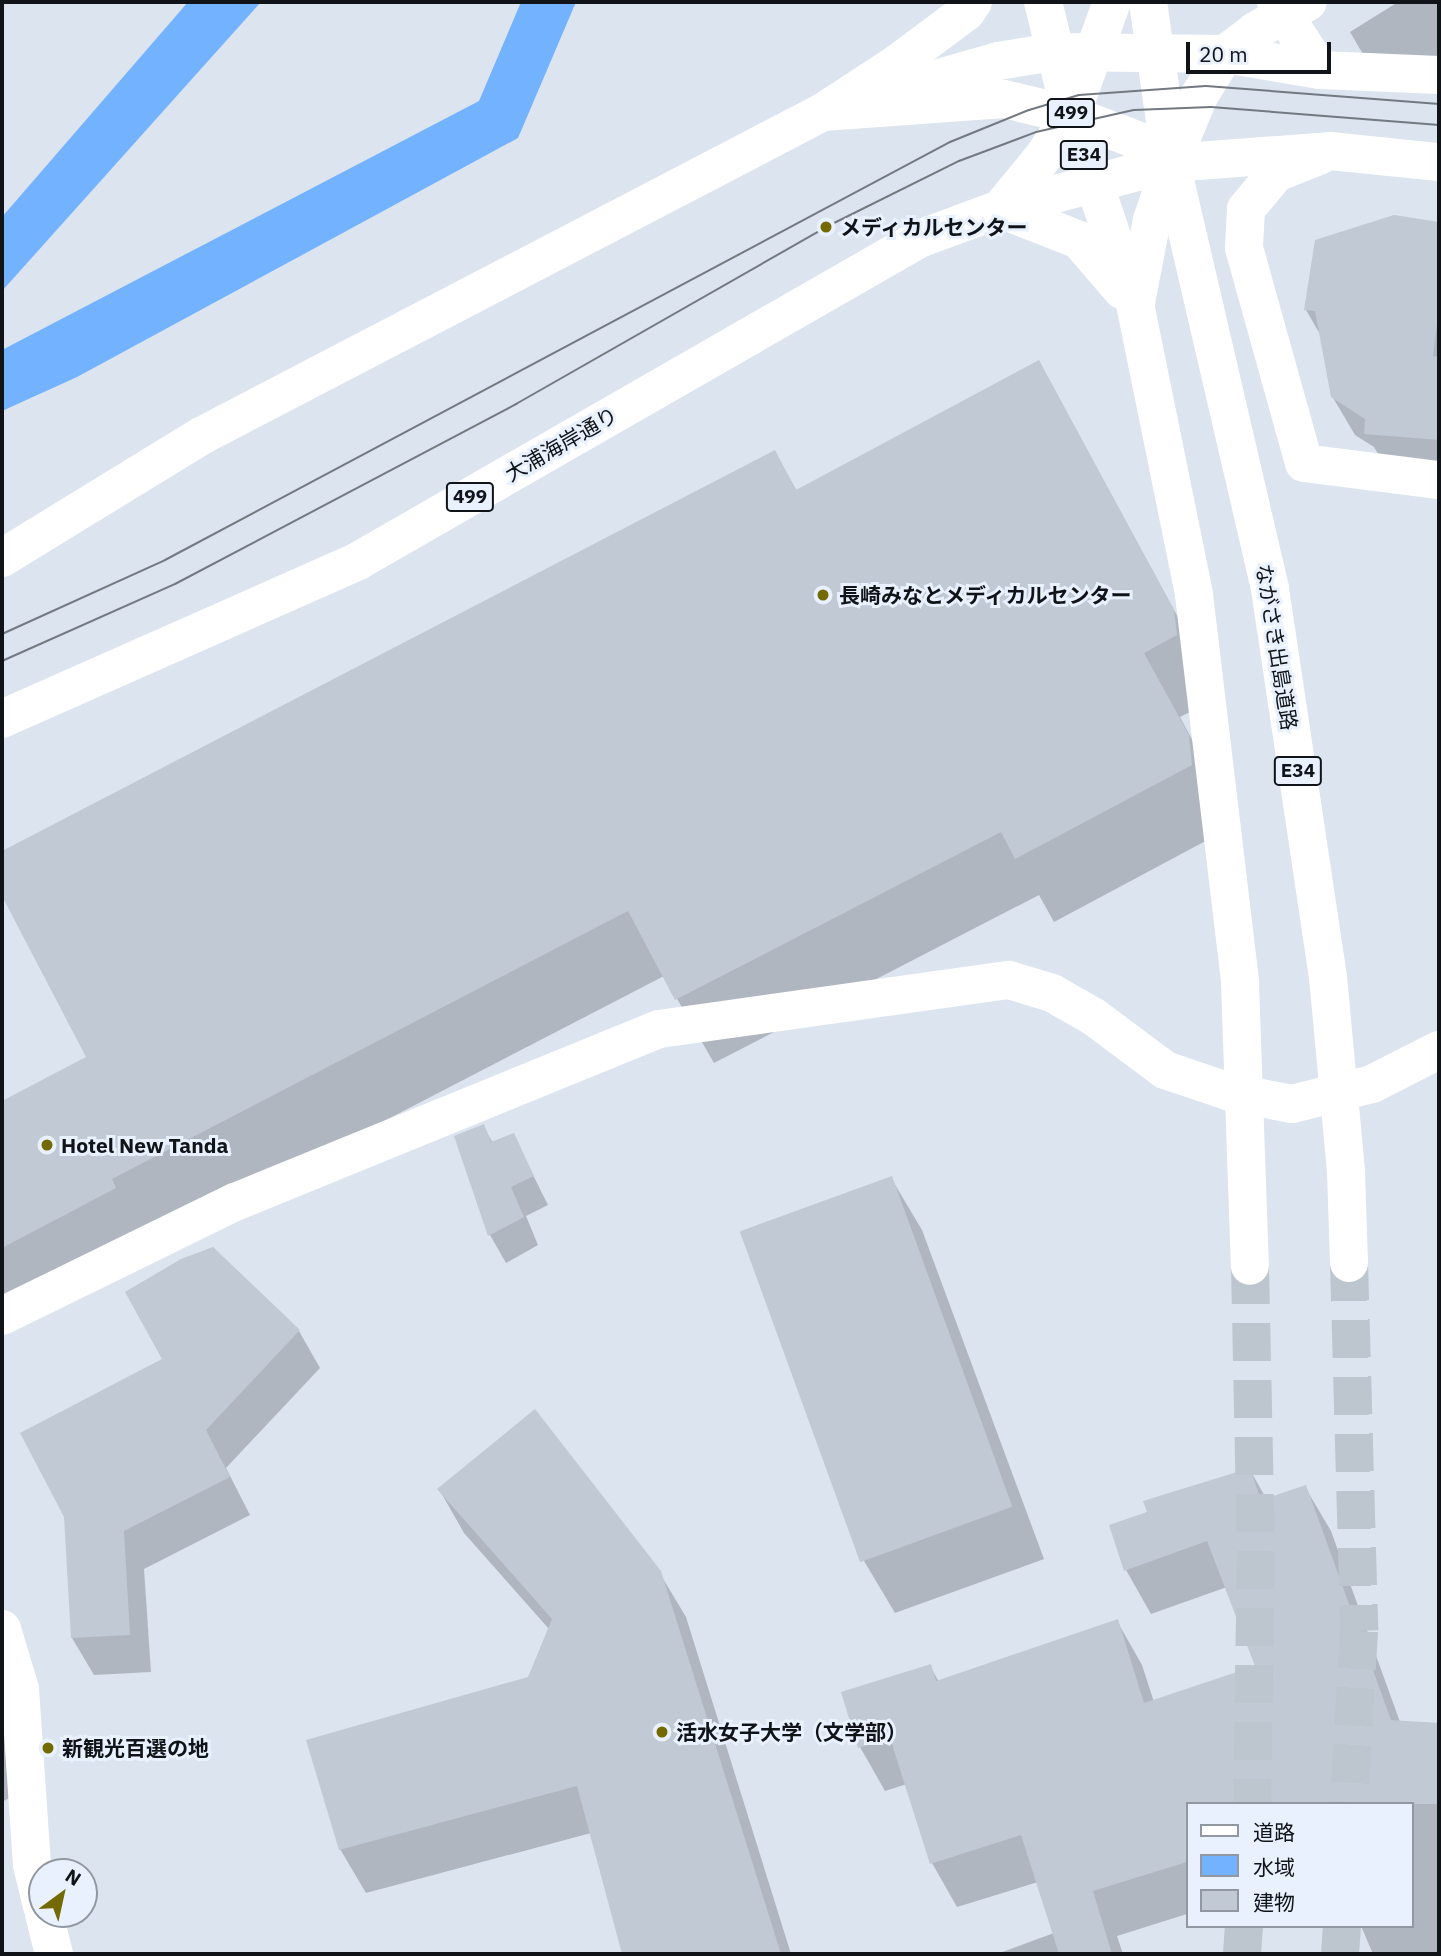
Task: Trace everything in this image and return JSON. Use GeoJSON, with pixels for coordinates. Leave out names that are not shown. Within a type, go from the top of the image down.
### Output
{"type":"FeatureCollection","features":[{"type":"Feature","properties":{"kind":"main road"},"geometry":{"type":"LineString","coordinates":[[2,558],[203,435],[822,112],[895,65],[973,2]]}},
{"type":"Feature","properties":{"kind":"main road","name":"ながさき出島道路"},"geometry":{"type":"LineString","coordinates":[[1043,2],[1070,114],[1135,304],[1194,595],[1218,767],[1240,983],[1250,1266]]}},
{"type":"Feature","properties":{"kind":"main road","name":"499"},"geometry":{"type":"LineString","coordinates":[[1000,209],[1043,157],[1070,114],[1097,51],[1112,2]]}},
{"type":"Feature","properties":{"kind":"main road","name":"ながさき出島道路"},"geometry":{"type":"LineString","coordinates":[[1148,2],[1171,163],[1202,285],[1270,589],[1328,977],[1346,1171],[1349,1263]]}},
{"type":"Feature","properties":{"kind":"main road"},"geometry":{"type":"LineString","coordinates":[[822,112],[1004,99],[1070,114],[1148,144],[1171,163],[1199,96],[1225,54],[1289,6],[1320,70]]}},
{"type":"Feature","properties":{"kind":"main road"},"geometry":{"type":"LineString","coordinates":[[822,112],[998,61],[1054,52],[1157,51],[1225,54],[1320,70],[1439,75]]}},
{"type":"Feature","properties":{"kind":"main road"},"geometry":{"type":"LineString","coordinates":[[1330,151],[1276,173],[1246,209],[1244,248],[1304,463],[1439,480]]}},
{"type":"Feature","properties":{"kind":"main road","name":"大浦海岸通り"},"geometry":{"type":"LineString","coordinates":[[2,719],[358,561],[919,239],[1000,209],[1171,163],[1330,151],[1439,162]]}},
{"type":"Feature","properties":{"kind":"main road","name":"ながさき出島道路"},"geometry":{"type":"LineString","coordinates":[[1135,304],[1152,220],[1171,163]]}},
{"type":"Feature","properties":{"kind":"main road"},"geometry":{"type":"LineString","coordinates":[[1000,209],[1079,240],[1135,304]]}},
{"type":"Feature","properties":{"kind":"main road"},"geometry":{"type":"LineString","coordinates":[[2,1317],[235,1202],[659,1029],[1009,980],[1052,993],[1094,1017],[1164,1070],[1230,1092],[1292,1104],[1372,1084],[1439,1050]]}},
{"type":"Feature","properties":{"kind":"main road"},"geometry":{"type":"LineString","coordinates":[[2,1629],[20,1689],[32,1858]]}},
{"type":"Feature","properties":{"kind":"main road"},"geometry":{"type":"LineString","coordinates":[[48,1928],[54,1954]]}},
{"type":"Feature","properties":{"kind":"water"},"geometry":{"type":"Polygon","coordinates":[[[188,2],[261,2],[2,291],[2,217],[188,2]]]}},
{"type":"Feature","properties":{"kind":"water"},"geometry":{"type":"Polygon","coordinates":[[[521,2],[576,2],[518,138],[77,377],[2,411],[2,350],[479,101],[521,2]]]}},
{"type":"Feature","properties":{"kind":"building"},"geometry":{"type":"Polygon","coordinates":[[[1394,215],[1439,222],[1439,309],[1433,356],[1439,357],[1439,440],[1364,434],[1365,419],[1331,397],[1315,311],[1304,310],[1315,240],[1394,215]]]}},
{"type":"Feature","properties":{"kind":"building","name":"長崎みなとメディカルセンター"},"geometry":{"type":"Polygon","coordinates":[[[1039,360],[1174,610],[1177,635],[1144,653],[1189,735],[1192,765],[1015,859],[1001,832],[675,1000],[628,911],[112,1179],[116,1188],[2,1248],[2,1101],[86,1057],[2,896],[2,851],[775,450],[796,490],[1039,360]]]}},
{"type":"Feature","properties":{"kind":"building"},"geometry":{"type":"Polygon","coordinates":[[[484,1124],[491,1142],[514,1133],[534,1176],[511,1187],[524,1217],[488,1236],[454,1136],[484,1124]]]}},
{"type":"Feature","properties":{"kind":"building"},"geometry":{"type":"Polygon","coordinates":[[[892,1176],[1012,1507],[860,1562],[740,1231],[892,1176]]]}},
{"type":"Feature","properties":{"kind":"building"},"geometry":{"type":"Polygon","coordinates":[[[213,1247],[300,1330],[206,1430],[230,1477],[124,1531],[130,1635],[71,1638],[64,1517],[20,1433],[162,1359],[125,1292],[181,1259],[213,1247]]]}},
{"type":"Feature","properties":{"kind":"building"},"geometry":{"type":"Polygon","coordinates":[[[535,1409],[661,1571],[781,1954],[622,1954],[577,1786],[339,1850],[306,1740],[528,1677],[552,1619],[437,1489],[535,1409]]]}},
{"type":"Feature","properties":{"kind":"building"},"geometry":{"type":"Polygon","coordinates":[[[1250,1468],[1261,1500],[1306,1485],[1391,1720],[1439,1723],[1439,1804],[1186,1802],[1186,1862],[1093,1891],[1112,1954],[1059,1954],[1021,1835],[930,1864],[890,1738],[858,1748],[841,1692],[931,1664],[936,1681],[1118,1619],[1144,1703],[1255,1666],[1207,1541],[1124,1571],[1109,1525],[1147,1512],[1143,1501],[1250,1468]]]}},
{"type":"Feature","properties":{"kind":"tunnel"},"geometry":{"type":"LineString","coordinates":[[1349,1263],[1359,1631],[1349,1802]]}},
{"type":"Feature","properties":{"kind":"tunnel"},"geometry":{"type":"LineString","coordinates":[[1250,1266],[1256,1551],[1252,1802]]}},
{"type":"Feature","properties":{"kind":"tunnel"},"geometry":{"type":"LineString","coordinates":[[1242,1954],[1244,1928]]}},
{"type":"Feature","properties":{"kind":"tunnel"},"geometry":{"type":"LineString","coordinates":[[1340,1954],[1342,1928]]}},
{"type":"Feature","properties":{"kind":"tram line"},"geometry":{"type":"LineString","coordinates":[[2,634],[165,560],[950,142],[1029,110],[1079,95],[1206,86],[1439,104]]}},
{"type":"Feature","properties":{"kind":"tram line"},"geometry":{"type":"LineString","coordinates":[[2,661],[175,584],[516,404],[826,227],[959,161],[1036,132],[1134,110],[1211,107],[1439,125]]}},
{"type":"Feature","properties":{"kind":"place","name":"メディカルセンター"},"geometry":{"type":"Point","coordinates":[826,227]}},
{"type":"Feature","properties":{"kind":"place","name":"長崎みなとメディカルセンター"},"geometry":{"type":"Point","coordinates":[823,595]}},
{"type":"Feature","properties":{"kind":"place","name":"Hotel New Tanda"},"geometry":{"type":"Point","coordinates":[47,1145]}},
{"type":"Feature","properties":{"kind":"place","name":"活水女子大学（文学部）"},"geometry":{"type":"Point","coordinates":[662,1732]}},
{"type":"Feature","properties":{"kind":"place","name":"新観光百選の地"},"geometry":{"type":"Point","coordinates":[48,1748]}}]}
